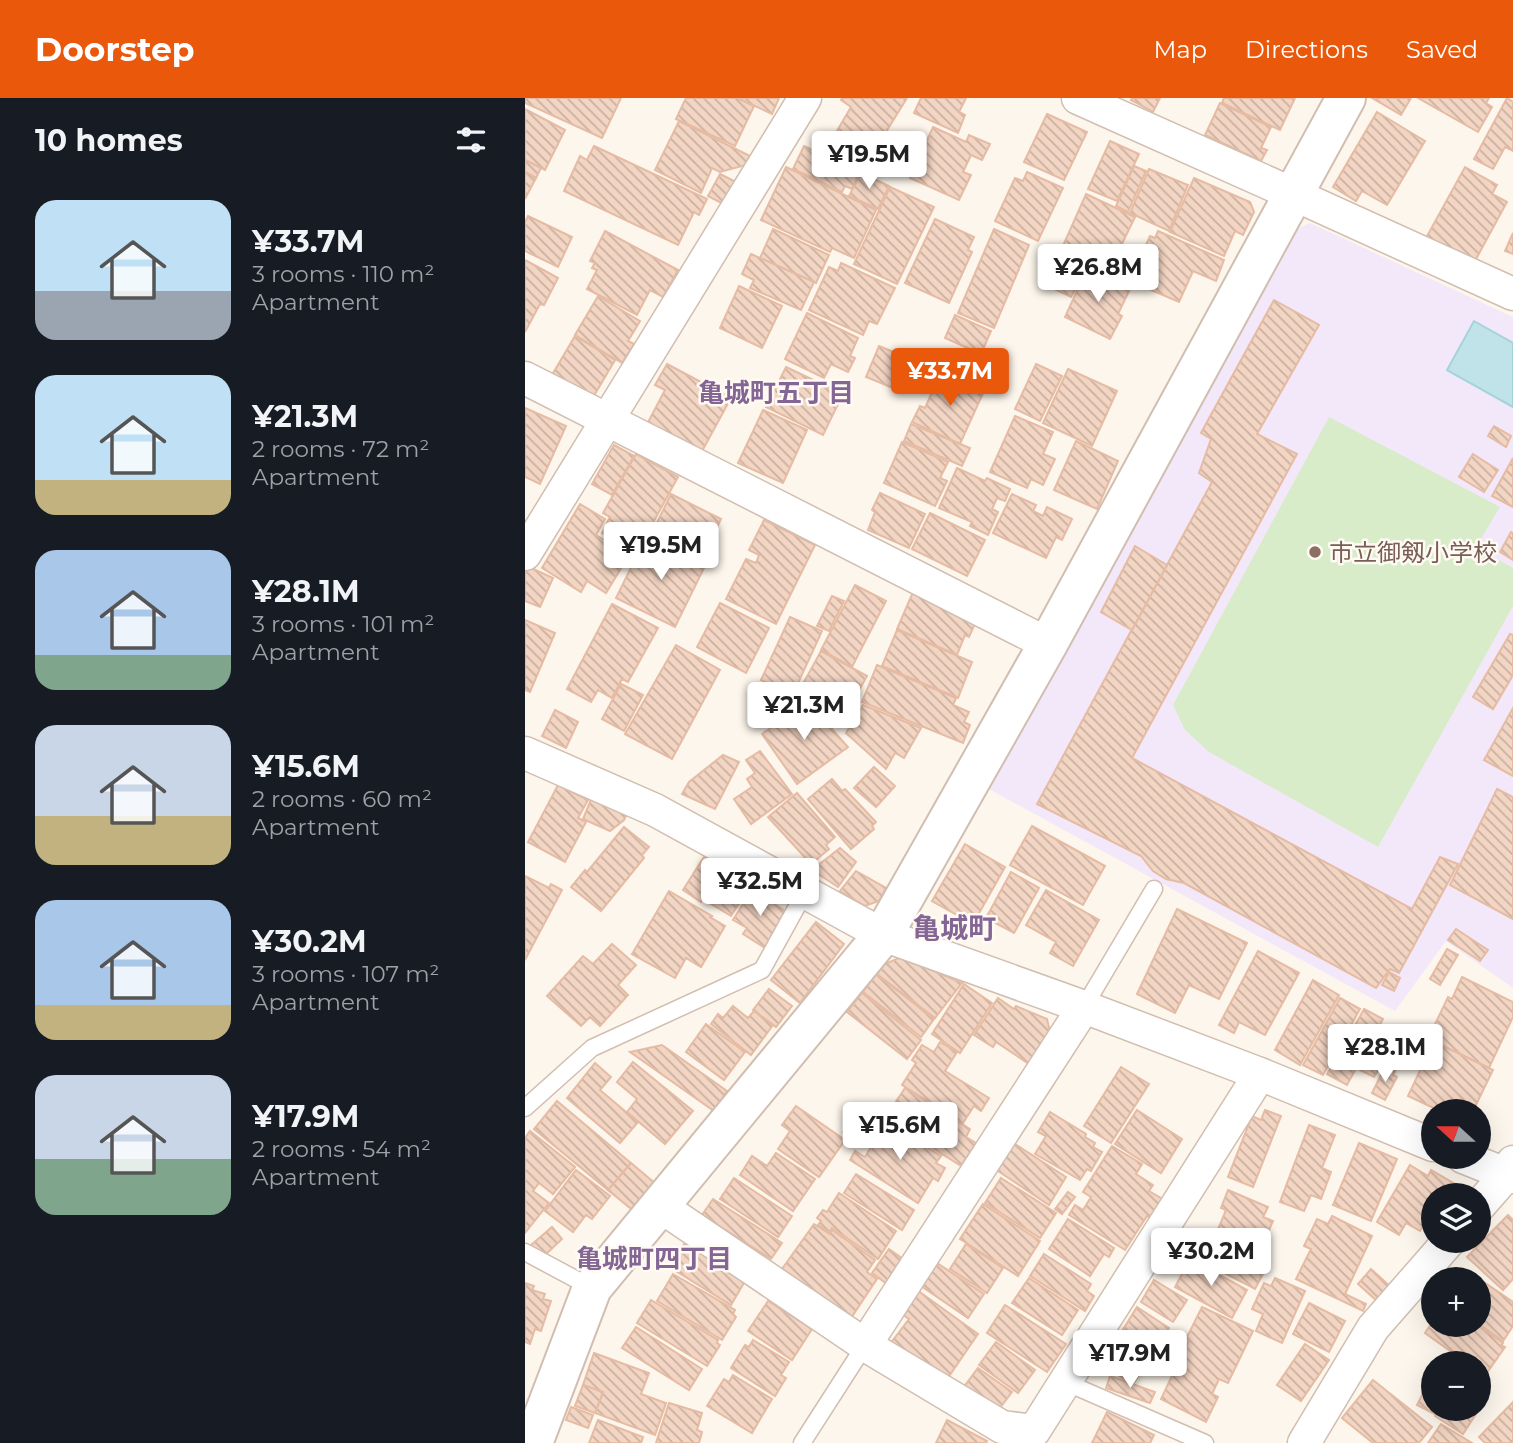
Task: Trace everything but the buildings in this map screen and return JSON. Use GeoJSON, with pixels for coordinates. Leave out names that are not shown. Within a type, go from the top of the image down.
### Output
{"type":"FeatureCollection","features":[{"type":"Feature","properties":{"kind":"street"},"geometry":{"type":"LineString","coordinates":[[525,554],[805,98]]}},
{"type":"Feature","properties":{"kind":"street"},"geometry":{"type":"LineString","coordinates":[[1078,98],[1513,294]]}},
{"type":"Feature","properties":{"kind":"street"},"geometry":{"type":"LineString","coordinates":[[533,1443],[592,1287],[883,935],[1048,644],[1346,98]]}},
{"type":"Feature","properties":{"kind":"street"},"geometry":{"type":"LineString","coordinates":[[525,378],[1048,644]]}},
{"type":"Feature","properties":{"kind":"street"},"geometry":{"type":"LineString","coordinates":[[525,752],[655,810],[883,935],[1084,1007],[1421,1139]]}},
{"type":"Feature","properties":{"kind":"street"},"geometry":{"type":"LineString","coordinates":[[865,1345],[1084,1007]]}},
{"type":"Feature","properties":{"kind":"street"},"geometry":{"type":"LineString","coordinates":[[660,1206],[865,1345],[1002,1427],[1034,1431],[1260,1074]]}},
{"type":"Feature","properties":{"kind":"street"},"geometry":{"type":"LineString","coordinates":[[1491,1165],[1511,1171],[1491,1193]]}},
{"type":"Feature","properties":{"kind":"street"},"geometry":{"type":"LineString","coordinates":[[1304,1443],[1373,1328],[1439,1253]]}},
{"type":"Feature","properties":{"kind":"lane"},"geometry":{"type":"LineString","coordinates":[[1084,1007],[1154,889]]}},
{"type":"Feature","properties":{"kind":"lane"},"geometry":{"type":"LineString","coordinates":[[525,1108],[592,1048],[762,970],[805,892]]}},
{"type":"Feature","properties":{"kind":"lane"},"geometry":{"type":"LineString","coordinates":[[525,1252],[592,1287]]}},
{"type":"Feature","properties":{"kind":"lane"},"geometry":{"type":"LineString","coordinates":[[802,1443],[865,1345]]}},
{"type":"Feature","properties":{"kind":"lane"},"geometry":{"type":"LineString","coordinates":[[1065,1382],[1205,1443]]}},
{"type":"Feature","properties":{"kind":"shaded area","name":"市立御剱小学校"},"geometry":{"type":"Polygon","coordinates":[[[1310,223],[1513,317],[1513,988],[1446,941],[1395,1011],[987,788],[1296,229],[1310,223]]]}},
{"type":"Feature","properties":{"kind":"green space"},"geometry":{"type":"Polygon","coordinates":[[[1329,417],[1500,507],[1476,547],[1513,568],[1513,606],[1378,847],[1209,752],[1185,730],[1173,705],[1329,417]]]}},
{"type":"Feature","properties":{"kind":"water"},"geometry":{"type":"Polygon","coordinates":[[[1474,321],[1513,343],[1513,407],[1447,370],[1474,321]]]}},
{"type":"Feature","properties":{"kind":"place","name":"市立御剱小学校"},"geometry":{"type":"Point","coordinates":[1315,552]}},
{"type":"Feature","properties":{"kind":"district","name":"亀城町五丁目"},"geometry":{"type":"Point","coordinates":[776,393]}},
{"type":"Feature","properties":{"kind":"district","name":"亀城町"},"geometry":{"type":"Point","coordinates":[954,928]}},
{"type":"Feature","properties":{"kind":"district","name":"亀城町四丁目"},"geometry":{"type":"Point","coordinates":[654,1259]}}]}
